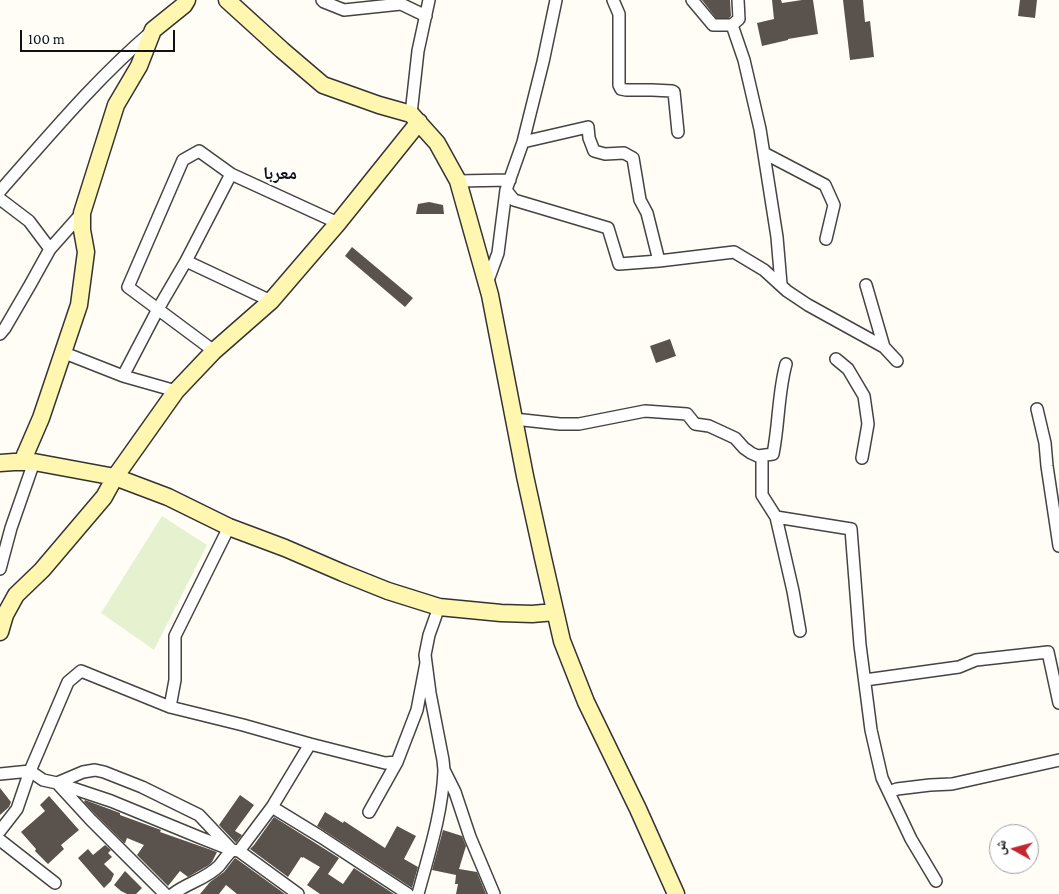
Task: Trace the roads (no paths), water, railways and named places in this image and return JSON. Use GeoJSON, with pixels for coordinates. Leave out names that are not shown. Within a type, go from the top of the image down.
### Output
{"type":"FeatureCollection","features":[{"type":"Feature","properties":{"kind":"main road"},"geometry":{"type":"LineString","coordinates":[[28,462],[62,352],[79,305],[86,252],[82,230],[82,214],[116,105],[138,66],[153,30],[187,0]]}},
{"type":"Feature","properties":{"kind":"main road"},"geometry":{"type":"LineString","coordinates":[[227,0],[323,84],[415,118],[437,143],[458,181],[487,283],[541,549],[562,641],[586,702],[638,809],[676,894]]}},
{"type":"Feature","properties":{"kind":"main road"},"geometry":{"type":"LineString","coordinates":[[0,632],[3,614],[16,595],[42,570],[104,496],[115,477],[176,392],[214,352],[271,302],[338,223],[415,118]]}},
{"type":"Feature","properties":{"kind":"main road"},"geometry":{"type":"LineString","coordinates":[[0,463],[28,462],[115,477],[168,497],[229,527],[343,573],[388,591],[439,607],[501,613],[532,614],[555,612]]}},
{"type":"Feature","properties":{"kind":"street"},"geometry":{"type":"LineString","coordinates":[[322,0],[344,10],[400,2],[426,16]]}},
{"type":"Feature","properties":{"kind":"street"},"geometry":{"type":"LineString","coordinates":[[415,118],[418,51],[429,0]]}},
{"type":"Feature","properties":{"kind":"street"},"geometry":{"type":"LineString","coordinates":[[487,283],[498,253],[508,185],[523,142],[556,0]]}},
{"type":"Feature","properties":{"kind":"street"},"geometry":{"type":"LineString","coordinates":[[613,0],[619,14],[619,86],[626,90],[674,92],[678,132]]}},
{"type":"Feature","properties":{"kind":"street"},"geometry":{"type":"LineString","coordinates":[[692,0],[713,25],[732,24],[739,19],[738,0]]}},
{"type":"Feature","properties":{"kind":"street"},"geometry":{"type":"LineString","coordinates":[[732,24],[744,60],[760,129],[777,237],[781,284]]}},
{"type":"Feature","properties":{"kind":"street"},"geometry":{"type":"LineString","coordinates":[[0,191],[77,105],[127,53],[153,30]]}},
{"type":"Feature","properties":{"kind":"street"},"geometry":{"type":"LineString","coordinates":[[523,142],[588,127],[589,138],[594,151],[605,154],[624,153],[633,158],[640,200],[648,213],[659,261]]}},
{"type":"Feature","properties":{"kind":"street"},"geometry":{"type":"LineString","coordinates":[[214,352],[128,287],[183,160],[199,151],[231,174],[338,223]]}},
{"type":"Feature","properties":{"kind":"street"},"geometry":{"type":"LineString","coordinates":[[764,153],[825,185],[834,205],[826,239]]}},
{"type":"Feature","properties":{"kind":"street"},"geometry":{"type":"LineString","coordinates":[[124,376],[231,174]]}},
{"type":"Feature","properties":{"kind":"street"},"geometry":{"type":"LineString","coordinates":[[458,181],[508,185]]}},
{"type":"Feature","properties":{"kind":"street"},"geometry":{"type":"LineString","coordinates":[[508,185],[514,200],[608,228],[619,264],[734,252],[764,270],[787,291],[884,347],[897,362]]}},
{"type":"Feature","properties":{"kind":"street"},"geometry":{"type":"LineString","coordinates":[[0,199],[29,221],[50,248]]}},
{"type":"Feature","properties":{"kind":"street"},"geometry":{"type":"LineString","coordinates":[[0,334],[50,248],[82,214]]}},
{"type":"Feature","properties":{"kind":"street"},"geometry":{"type":"LineString","coordinates":[[186,262],[271,302]]}},
{"type":"Feature","properties":{"kind":"street"},"geometry":{"type":"LineString","coordinates":[[866,285],[884,347]]}},
{"type":"Feature","properties":{"kind":"street"},"geometry":{"type":"LineString","coordinates":[[62,352],[124,376],[176,392]]}},
{"type":"Feature","properties":{"kind":"street"},"geometry":{"type":"LineString","coordinates":[[836,359],[848,370],[864,396],[868,424],[862,458]]}},
{"type":"Feature","properties":{"kind":"street"},"geometry":{"type":"LineString","coordinates":[[758,456],[773,454],[786,364]]}},
{"type":"Feature","properties":{"kind":"street"},"geometry":{"type":"LineString","coordinates":[[1037,409],[1045,443],[1059,546]]}},
{"type":"Feature","properties":{"kind":"street"},"geometry":{"type":"LineString","coordinates":[[514,419],[578,424],[645,411],[687,414],[695,424],[709,426],[735,438],[744,448],[762,458],[762,495],[776,517],[800,631]]}},
{"type":"Feature","properties":{"kind":"street"},"geometry":{"type":"LineString","coordinates":[[0,569],[28,462]]}},
{"type":"Feature","properties":{"kind":"street"},"geometry":{"type":"LineString","coordinates":[[776,517],[851,529],[860,645],[871,730],[882,778],[911,839],[936,881]]}},
{"type":"Feature","properties":{"kind":"street"},"geometry":{"type":"LineString","coordinates":[[170,707],[175,680],[175,636],[229,527]]}},
{"type":"Feature","properties":{"kind":"street"},"geometry":{"type":"LineString","coordinates":[[418,894],[437,824],[443,788],[443,760],[425,655],[429,635],[439,607]]}},
{"type":"Feature","properties":{"kind":"street"},"geometry":{"type":"LineString","coordinates":[[865,680],[959,667],[976,660],[1048,652],[1059,703]]}},
{"type":"Feature","properties":{"kind":"street"},"geometry":{"type":"LineString","coordinates":[[369,812],[397,762],[416,710],[426,663]]}},
{"type":"Feature","properties":{"kind":"street"},"geometry":{"type":"LineString","coordinates":[[0,830],[17,809],[30,771],[68,682],[80,672],[170,707],[385,763],[397,762]]}},
{"type":"Feature","properties":{"kind":"street"},"geometry":{"type":"LineString","coordinates":[[173,894],[207,875],[235,850],[272,807],[310,744]]}},
{"type":"Feature","properties":{"kind":"street"},"geometry":{"type":"LineString","coordinates":[[890,792],[897,789],[930,784],[952,784],[1059,760]]}},
{"type":"Feature","properties":{"kind":"street"},"geometry":{"type":"LineString","coordinates":[[58,783],[83,772],[95,770],[142,787],[199,815],[235,850],[298,894]]}},
{"type":"Feature","properties":{"kind":"street"},"geometry":{"type":"LineString","coordinates":[[444,770],[455,792],[470,837],[494,894]]}},
{"type":"Feature","properties":{"kind":"street"},"geometry":{"type":"LineString","coordinates":[[0,774],[30,771],[43,780],[58,783],[111,801],[235,850]]}},
{"type":"Feature","properties":{"kind":"street"},"geometry":{"type":"LineString","coordinates":[[58,783],[91,820],[165,894]]}},
{"type":"Feature","properties":{"kind":"street"},"geometry":{"type":"LineString","coordinates":[[272,807],[322,837],[408,894]]}},
{"type":"Feature","properties":{"kind":"street"},"geometry":{"type":"LineString","coordinates":[[0,840],[54,883]]}},
{"type":"Feature","properties":{"kind":"district","name":"معربا"},"geometry":{"type":"Point","coordinates":[280,173]}}]}
